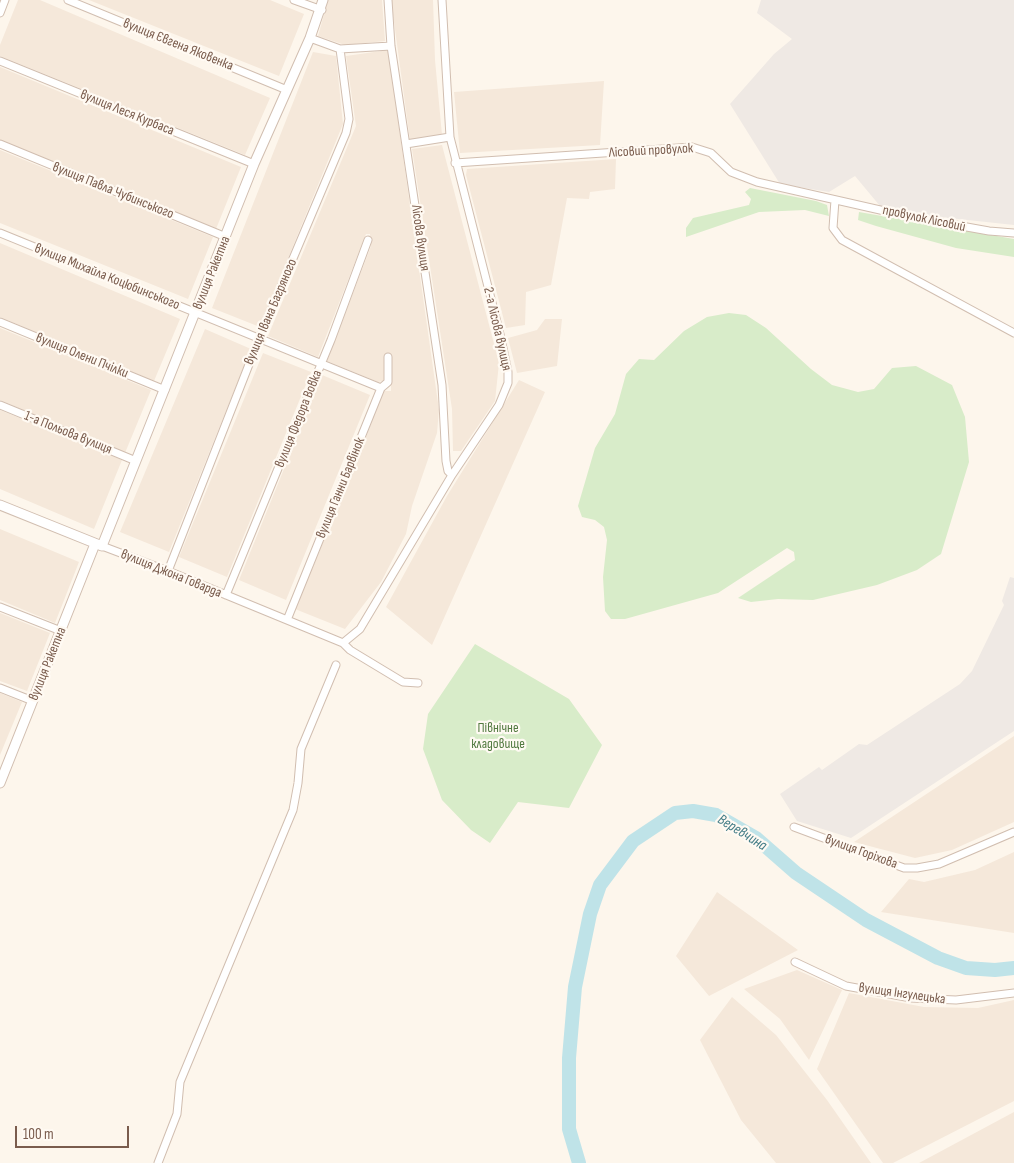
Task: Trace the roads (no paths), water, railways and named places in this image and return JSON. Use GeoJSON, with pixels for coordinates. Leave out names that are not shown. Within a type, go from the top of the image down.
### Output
{"type":"FeatureCollection","features":[{"type":"Feature","properties":{"kind":"street"},"geometry":{"type":"LineString","coordinates":[[0,13],[5,0]]}},
{"type":"Feature","properties":{"kind":"street","name":"вулиця Євгена Яковенка"},"geometry":{"type":"LineString","coordinates":[[68,0],[287,90]]}},
{"type":"Feature","properties":{"kind":"street"},"geometry":{"type":"LineString","coordinates":[[294,0],[322,10]]}},
{"type":"Feature","properties":{"kind":"street","name":"вулиця Ракетна"},"geometry":{"type":"LineString","coordinates":[[1,780],[61,631],[136,461],[254,164],[322,10],[324,0]]}},
{"type":"Feature","properties":{"kind":"street","name":"Лісова вулиця"},"geometry":{"type":"LineString","coordinates":[[388,0],[391,46],[442,384],[446,461],[448,471],[452,474]]}},
{"type":"Feature","properties":{"kind":"street","name":"2-а Лісова вулиця"},"geometry":{"type":"LineString","coordinates":[[343,643],[360,629],[452,474],[499,405],[508,378],[500,334],[455,163],[450,137],[442,0]]}},
{"type":"Feature","properties":{"kind":"street"},"geometry":{"type":"LineString","coordinates":[[310,38],[340,50],[391,46]]}},
{"type":"Feature","properties":{"kind":"street","name":"вулиця Івана Багряного"},"geometry":{"type":"LineString","coordinates":[[168,570],[259,339],[348,125],[340,50]]}},
{"type":"Feature","properties":{"kind":"street","name":"вулиця Леся Курбаса"},"geometry":{"type":"LineString","coordinates":[[0,62],[254,164]]}},
{"type":"Feature","properties":{"kind":"street"},"geometry":{"type":"LineString","coordinates":[[406,144],[450,137]]}},
{"type":"Feature","properties":{"kind":"street","name":"вулиця Павла Чубинського"},"geometry":{"type":"LineString","coordinates":[[0,144],[226,237]]}},
{"type":"Feature","properties":{"kind":"street","name":"Лісовий провулок"},"geometry":{"type":"LineString","coordinates":[[455,163],[692,147],[711,153],[724,167],[745,179],[835,200]]}},
{"type":"Feature","properties":{"kind":"street"},"geometry":{"type":"LineString","coordinates":[[835,200],[834,228],[842,240],[1014,333]]}},
{"type":"Feature","properties":{"kind":"street","name":"провулок Лісовий"},"geometry":{"type":"LineString","coordinates":[[835,200],[989,232],[1014,233]]}},
{"type":"Feature","properties":{"kind":"street","name":"вулиця Михайла Коцюбинського"},"geometry":{"type":"LineString","coordinates":[[0,233],[381,388]]}},
{"type":"Feature","properties":{"kind":"street","name":"вулиця Федора Вовка"},"geometry":{"type":"LineString","coordinates":[[226,596],[321,364],[368,240]]}},
{"type":"Feature","properties":{"kind":"street","name":"вулиця Олени Пчілки"},"geometry":{"type":"LineString","coordinates":[[0,322],[165,390]]}},
{"type":"Feature","properties":{"kind":"street","name":"вулиця Ганни Барвінок"},"geometry":{"type":"LineString","coordinates":[[287,620],[381,388],[389,379],[388,357]]}},
{"type":"Feature","properties":{"kind":"street","name":"1-а Польова вулиця"},"geometry":{"type":"LineString","coordinates":[[0,405],[136,461]]}},
{"type":"Feature","properties":{"kind":"street","name":"вулиця Джона Говарда"},"geometry":{"type":"LineString","coordinates":[[0,505],[99,545],[168,570],[226,596],[343,643],[350,650],[403,682],[418,683]]}},
{"type":"Feature","properties":{"kind":"street"},"geometry":{"type":"LineString","coordinates":[[0,607],[61,631]]}},
{"type":"Feature","properties":{"kind":"street"},"geometry":{"type":"LineString","coordinates":[[158,1163],[177,1114],[180,1082],[293,810],[301,749],[336,665]]}},
{"type":"Feature","properties":{"kind":"street"},"geometry":{"type":"LineString","coordinates":[[0,688],[33,701]]}},
{"type":"Feature","properties":{"kind":"street","name":"вулиця Горіхова"},"geometry":{"type":"LineString","coordinates":[[794,827],[904,868],[917,868],[938,864],[1014,832]]}},
{"type":"Feature","properties":{"kind":"street","name":"вулиця Інгулецька"},"geometry":{"type":"LineString","coordinates":[[796,962],[846,986],[911,998],[956,1000],[1014,993]]}},
{"type":"Feature","properties":{"kind":"waterway","name":"Веревчина"},"geometry":{"type":"LineString","coordinates":[[579,1163],[569,1129],[569,1058],[575,987],[590,914],[600,885],[633,841],[675,813],[693,811],[716,815],[756,838],[796,873],[866,920],[938,958],[966,968],[995,970],[1014,968]]}},
{"type":"Feature","properties":{"kind":"park label","name":"Північне кладовище"},"geometry":{"type":"Point","coordinates":[498,736]}}]}
